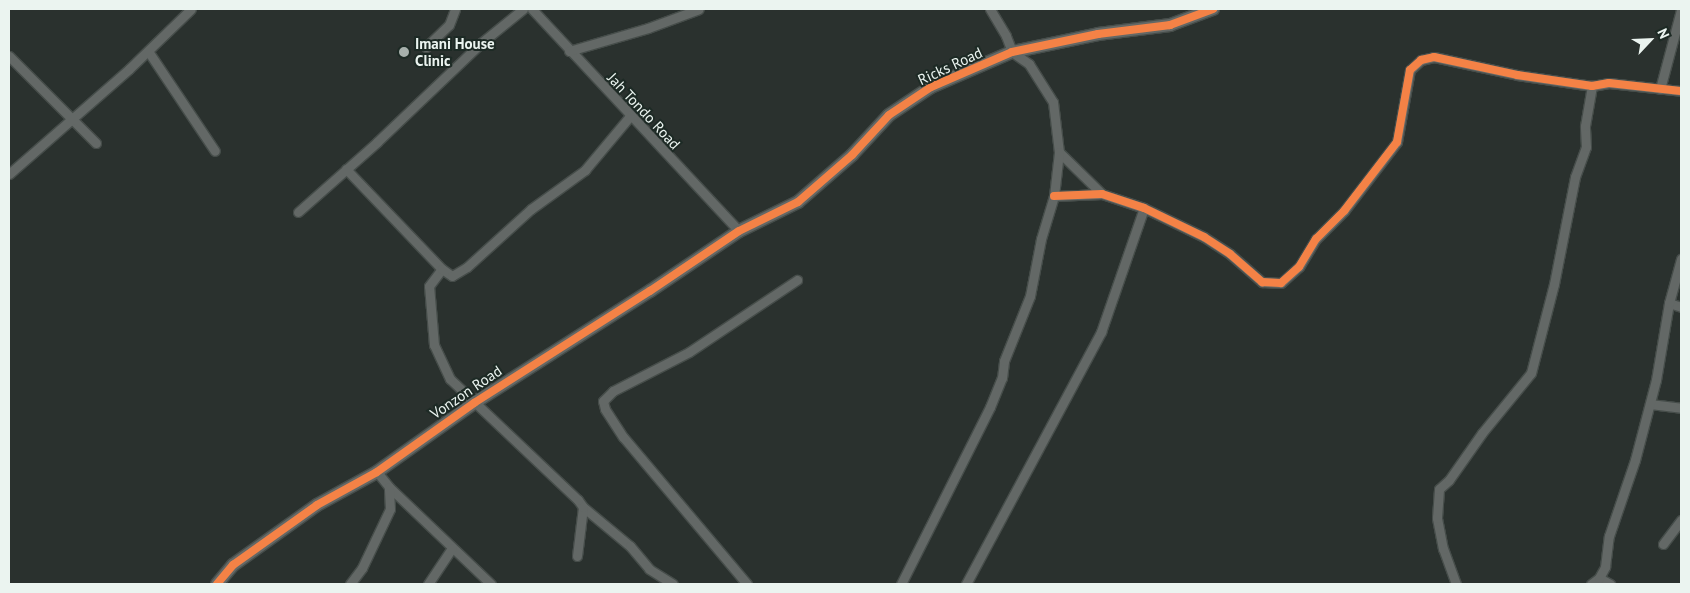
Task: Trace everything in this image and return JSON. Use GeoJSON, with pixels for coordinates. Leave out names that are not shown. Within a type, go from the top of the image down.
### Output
{"type":"FeatureCollection","features":[{"type":"Feature","properties":{"kind":"street"},"geometry":{"type":"LineString","coordinates":[[9,174],[72,120],[191,9]]}},
{"type":"Feature","properties":{"kind":"street"},"geometry":{"type":"LineString","coordinates":[[426,47],[449,25],[455,9]]}},
{"type":"Feature","properties":{"kind":"street"},"geometry":{"type":"LineString","coordinates":[[298,212],[481,43],[523,9]]}},
{"type":"Feature","properties":{"kind":"street","name":"Jah Tondo Road"},"geometry":{"type":"LineString","coordinates":[[532,9],[569,51],[739,231]]}},
{"type":"Feature","properties":{"kind":"street"},"geometry":{"type":"LineString","coordinates":[[569,51],[648,28],[699,9]]}},
{"type":"Feature","properties":{"kind":"street"},"geometry":{"type":"LineString","coordinates":[[901,584],[990,407],[1002,378],[1004,361],[1030,296],[1041,239],[1054,196],[1059,152],[1054,102],[1029,64],[1012,52],[1006,36],[990,9]]}},
{"type":"Feature","properties":{"kind":"street","name":"Ricks Road"},"geometry":{"type":"LineString","coordinates":[[739,231],[798,202],[852,155],[889,115],[931,87],[1012,52],[1098,34],[1170,25],[1213,9]]}},
{"type":"Feature","properties":{"kind":"street"},"geometry":{"type":"LineString","coordinates":[[1660,88],[1681,10]]}},
{"type":"Feature","properties":{"kind":"street"},"geometry":{"type":"LineString","coordinates":[[148,51],[215,151]]}},
{"type":"Feature","properties":{"kind":"street"},"geometry":{"type":"LineString","coordinates":[[9,56],[96,143]]}},
{"type":"Feature","properties":{"kind":"street"},"geometry":{"type":"LineString","coordinates":[[1054,196],[1102,194],[1144,208],[1204,237],[1230,254],[1262,282],[1281,283],[1299,267],[1316,239],[1344,211],[1397,142],[1410,70],[1421,60],[1434,57],[1517,74],[1592,86],[1609,83],[1681,92]]}},
{"type":"Feature","properties":{"kind":"street"},"geometry":{"type":"LineString","coordinates":[[1456,584],[1443,549],[1437,518],[1439,489],[1449,480],[1482,433],[1531,373],[1554,284],[1576,177],[1586,147],[1584,126],[1592,86]]}},
{"type":"Feature","properties":{"kind":"street"},"geometry":{"type":"LineString","coordinates":[[346,169],[442,269],[452,276],[467,266],[531,209],[585,170],[630,116]]}},
{"type":"Feature","properties":{"kind":"street"},"geometry":{"type":"LineString","coordinates":[[1059,152],[1102,194]]}},
{"type":"Feature","properties":{"kind":"street"},"geometry":{"type":"LineString","coordinates":[[966,584],[1101,332],[1144,208]]}},
{"type":"Feature","properties":{"kind":"street","name":"Vonzon Road"},"geometry":{"type":"LineString","coordinates":[[217,584],[233,565],[309,510],[377,472],[474,403],[650,291],[739,231]]}},
{"type":"Feature","properties":{"kind":"street"},"geometry":{"type":"LineString","coordinates":[[1591,584],[1599,578],[1605,567],[1609,536],[1635,460],[1650,404],[1669,303],[1681,259]]}},
{"type":"Feature","properties":{"kind":"street"},"geometry":{"type":"LineString","coordinates":[[442,269],[429,286],[434,345],[450,379],[578,500],[583,507],[630,546],[649,568],[673,584]]}},
{"type":"Feature","properties":{"kind":"street"},"geometry":{"type":"LineString","coordinates":[[747,584],[623,437],[605,409],[604,401],[613,392],[689,352],[797,280]]}},
{"type":"Feature","properties":{"kind":"street"},"geometry":{"type":"LineString","coordinates":[[1669,303],[1681,307]]}},
{"type":"Feature","properties":{"kind":"street"},"geometry":{"type":"LineString","coordinates":[[1650,404],[1681,408]]}},
{"type":"Feature","properties":{"kind":"street"},"geometry":{"type":"LineString","coordinates":[[377,472],[389,487],[491,584]]}},
{"type":"Feature","properties":{"kind":"street"},"geometry":{"type":"LineString","coordinates":[[350,584],[362,568],[390,509],[389,487]]}},
{"type":"Feature","properties":{"kind":"street"},"geometry":{"type":"LineString","coordinates":[[577,556],[583,507]]}},
{"type":"Feature","properties":{"kind":"street"},"geometry":{"type":"LineString","coordinates":[[1664,544],[1681,520]]}},
{"type":"Feature","properties":{"kind":"street"},"geometry":{"type":"LineString","coordinates":[[428,584],[452,548]]}},
{"type":"Feature","properties":{"kind":"street"},"geometry":{"type":"LineString","coordinates":[[1599,578],[1610,584]]}},
{"type":"Feature","properties":{"kind":"cycle path"},"geometry":{"type":"LineString","coordinates":[[217,584],[233,565],[317,505],[377,472],[474,403],[650,291],[739,231],[798,202],[852,155],[889,115],[931,87],[1012,52],[1098,34],[1170,25],[1213,9]]}},
{"type":"Feature","properties":{"kind":"cycle path"},"geometry":{"type":"LineString","coordinates":[[1054,196],[1102,194],[1144,208],[1204,237],[1230,254],[1262,282],[1281,283],[1299,267],[1316,239],[1344,211],[1397,142],[1410,70],[1421,60],[1434,57],[1517,75],[1592,86],[1609,83],[1681,91]]}},
{"type":"Feature","properties":{"kind":"place","name":"Imani House Clinic"},"geometry":{"type":"Point","coordinates":[404,52]}}]}
